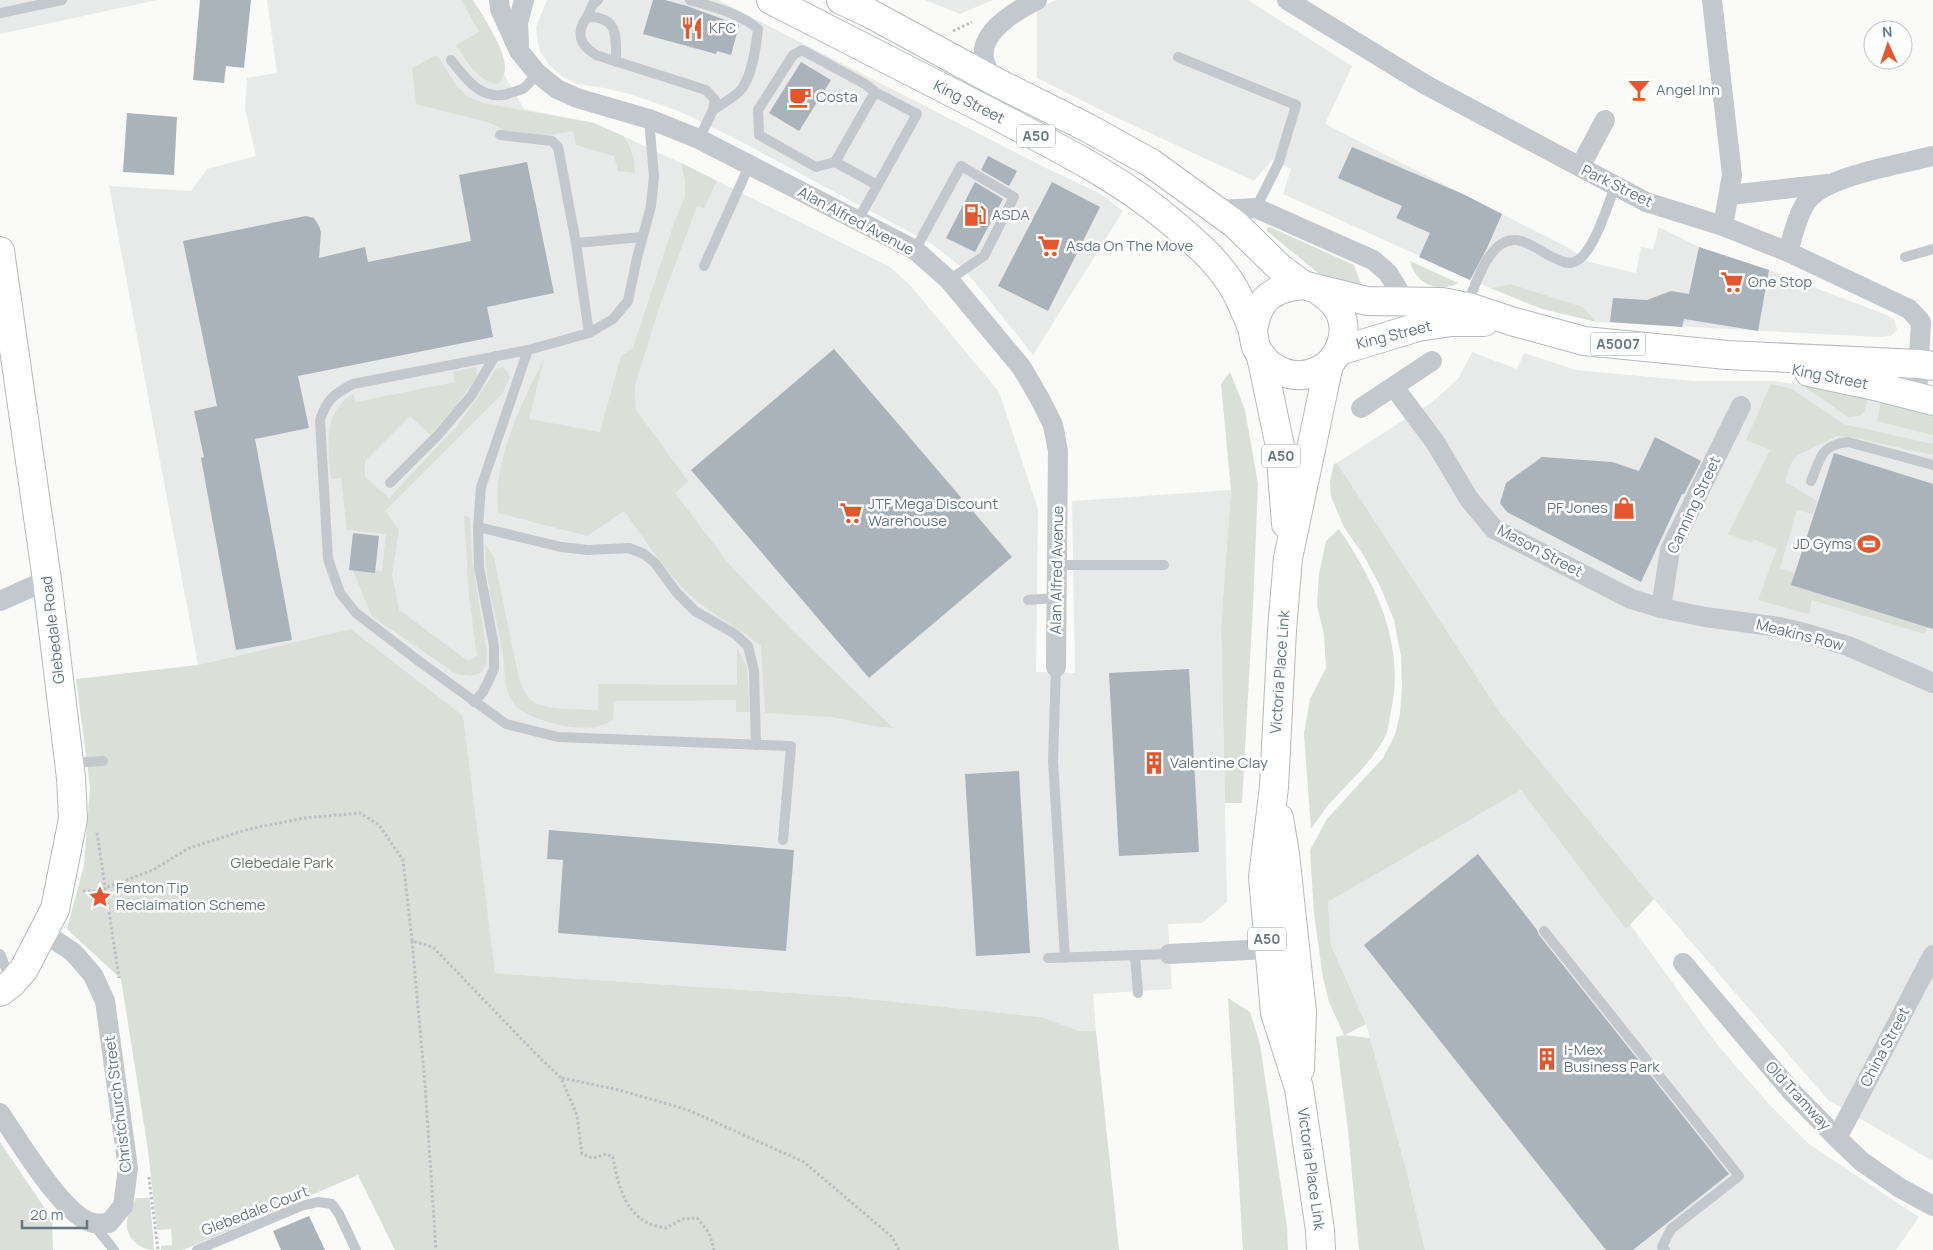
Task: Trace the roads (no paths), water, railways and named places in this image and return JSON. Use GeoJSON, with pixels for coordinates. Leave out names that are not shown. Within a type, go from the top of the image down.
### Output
{"type":"FeatureCollection","features":[{"type":"Feature","properties":{"kind":"main road","name":"King Street"},"geometry":{"type":"LineString","coordinates":[[771,0],[1086,162],[1157,209],[1212,256],[1231,283],[1253,330],[1255,345],[1261,356],[1272,367],[1286,374],[1302,376],[1317,372],[1334,357],[1418,327],[1450,322],[1511,321]]}},
{"type":"Feature","properties":{"kind":"main road","name":"King Street"},"geometry":{"type":"LineString","coordinates":[[840,0],[1088,128],[1151,163],[1235,224],[1280,268],[1331,299],[1342,320],[1343,336],[1334,357]]}},
{"type":"Feature","properties":{"kind":"main road","name":"Glebedale Road"},"geometry":{"type":"LineString","coordinates":[[0,251],[47,580],[71,778],[73,818],[55,909],[24,969],[6,988]]}},
{"type":"Feature","properties":{"kind":"main road","name":"King Street"},"geometry":{"type":"LineString","coordinates":[[1253,330],[1256,314],[1264,300],[1276,291],[1288,286],[1311,288],[1367,301],[1442,302],[1467,307],[1584,341],[1727,355],[1926,365]]}},
{"type":"Feature","properties":{"kind":"main road","name":"King Street"},"geometry":{"type":"LineString","coordinates":[[1727,355],[1876,386],[1925,399]]}},
{"type":"Feature","properties":{"kind":"main road","name":"Victoria Place Link"},"geometry":{"type":"LineString","coordinates":[[1261,356],[1280,446],[1288,558]]}},
{"type":"Feature","properties":{"kind":"main road","name":"Victoria Place Link"},"geometry":{"type":"LineString","coordinates":[[1321,1250],[1320,1230],[1299,1088],[1276,1012],[1268,949],[1263,877],[1274,787],[1282,630],[1288,558],[1334,357]]}},
{"type":"Feature","properties":{"kind":"main road","name":"Victoria Place Link"},"geometry":{"type":"LineString","coordinates":[[1274,787],[1285,854],[1302,1012],[1299,1088]]}},
{"type":"Feature","properties":{"kind":"street","name":"Alan Alfred Avenue"},"geometry":{"type":"LineString","coordinates":[[499,0],[500,9],[519,51],[536,73],[557,88],[577,98],[649,120],[699,139],[915,250],[949,280],[1022,368],[1053,425],[1058,451],[1056,667]]}},
{"type":"Feature","properties":{"kind":"street"},"geometry":{"type":"LineString","coordinates":[[519,51],[518,23],[524,0]]}},
{"type":"Feature","properties":{"kind":"street"},"geometry":{"type":"LineString","coordinates":[[994,81],[984,59],[984,49],[989,38],[1002,21],[1037,0]]}},
{"type":"Feature","properties":{"kind":"street","name":"Park Street"},"geometry":{"type":"LineString","coordinates":[[1287,0],[1426,85],[1646,202],[1723,226],[1788,252],[1909,309],[1921,322],[1926,365],[1925,399]]}},
{"type":"Feature","properties":{"kind":"street"},"geometry":{"type":"LineString","coordinates":[[1712,0],[1732,175],[1730,195],[1723,226]]}},
{"type":"Feature","properties":{"kind":"street"},"geometry":{"type":"LineString","coordinates":[[1580,168],[1605,120]]}},
{"type":"Feature","properties":{"kind":"street"},"geometry":{"type":"LineString","coordinates":[[1730,195],[1828,184],[1933,156]]}},
{"type":"Feature","properties":{"kind":"street"},"geometry":{"type":"LineString","coordinates":[[1788,252],[1801,212],[1807,201],[1828,184]]}},
{"type":"Feature","properties":{"kind":"street","name":"King Street"},"geometry":{"type":"LineString","coordinates":[[1216,210],[1256,208],[1373,260],[1388,273],[1405,301]]}},
{"type":"Feature","properties":{"kind":"street"},"geometry":{"type":"LineString","coordinates":[[1360,408],[1432,361]]}},
{"type":"Feature","properties":{"kind":"street","name":"Mason Street"},"geometry":{"type":"LineString","coordinates":[[1394,387],[1435,442],[1469,499],[1494,529],[1631,599],[1661,608]]}},
{"type":"Feature","properties":{"kind":"street","name":"Canning Street"},"geometry":{"type":"LineString","coordinates":[[1661,608],[1670,550],[1741,406]]}},
{"type":"Feature","properties":{"kind":"street"},"geometry":{"type":"LineString","coordinates":[[0,601],[47,580]]}},
{"type":"Feature","properties":{"kind":"street","name":"Meakins Row"},"geometry":{"type":"LineString","coordinates":[[1661,608],[1705,617],[1779,626],[1848,646],[1933,683]]}},
{"type":"Feature","properties":{"kind":"street","name":"Christchurch Street"},"geometry":{"type":"LineString","coordinates":[[44,933],[73,952],[93,975],[105,1001],[128,1168],[123,1206],[109,1223],[93,1223]]}},
{"type":"Feature","properties":{"kind":"street"},"geometry":{"type":"LineString","coordinates":[[1169,954],[1268,949]]}},
{"type":"Feature","properties":{"kind":"street","name":"China Street"},"geometry":{"type":"LineString","coordinates":[[1837,1138],[1933,955]]}},
{"type":"Feature","properties":{"kind":"street","name":"Old Tramway"},"geometry":{"type":"LineString","coordinates":[[1683,963],[1791,1091],[1837,1138],[1862,1161],[1892,1182],[1933,1206]]}},
{"type":"Feature","properties":{"kind":"street"},"geometry":{"type":"LineString","coordinates":[[0,1113],[51,1188],[75,1213],[93,1223]]}},
{"type":"Feature","properties":{"kind":"lane"},"geometry":{"type":"LineString","coordinates":[[0,13],[62,0]]}},
{"type":"Feature","properties":{"kind":"lane"},"geometry":{"type":"LineString","coordinates":[[598,0],[593,4],[581,25],[581,38],[586,48],[596,56],[706,90],[715,100],[713,110],[699,139]]}},
{"type":"Feature","properties":{"kind":"lane"},"geometry":{"type":"LineString","coordinates":[[690,0],[723,10],[750,22],[758,29],[756,53],[739,92],[713,110]]}},
{"type":"Feature","properties":{"kind":"lane"},"geometry":{"type":"LineString","coordinates":[[587,17],[600,16],[614,29],[616,62]]}},
{"type":"Feature","properties":{"kind":"lane"},"geometry":{"type":"LineString","coordinates":[[858,220],[917,114],[874,92],[865,84],[802,50],[793,55],[758,110],[758,134],[816,167],[835,162],[877,185]]}},
{"type":"Feature","properties":{"kind":"lane"},"geometry":{"type":"LineString","coordinates":[[1178,57],[1296,104],[1279,162],[1256,208]]}},
{"type":"Feature","properties":{"kind":"lane"},"geometry":{"type":"LineString","coordinates":[[451,60],[466,80],[481,93],[493,95],[505,96],[523,88],[536,73]]}},
{"type":"Feature","properties":{"kind":"lane"},"geometry":{"type":"LineString","coordinates":[[835,162],[874,92]]}},
{"type":"Feature","properties":{"kind":"lane"},"geometry":{"type":"LineString","coordinates":[[649,120],[654,176],[651,206],[628,301],[613,319],[589,333],[528,350],[353,384],[335,393],[324,407],[320,420],[328,560],[340,593],[356,614],[506,724],[558,737],[791,746],[783,840]]}},
{"type":"Feature","properties":{"kind":"lane"},"geometry":{"type":"LineString","coordinates":[[500,135],[552,141],[558,146],[576,243],[589,333]]}},
{"type":"Feature","properties":{"kind":"lane"},"geometry":{"type":"LineString","coordinates":[[704,266],[749,166]]}},
{"type":"Feature","properties":{"kind":"lane"},"geometry":{"type":"LineString","coordinates":[[915,250],[961,166],[1014,197],[984,256],[949,280]]}},
{"type":"Feature","properties":{"kind":"lane"},"geometry":{"type":"LineString","coordinates":[[1467,307],[1485,262],[1495,248],[1511,240],[1521,241],[1564,263],[1574,262],[1584,254],[1593,240],[1615,186]]}},
{"type":"Feature","properties":{"kind":"lane"},"geometry":{"type":"LineString","coordinates":[[576,243],[642,237]]}},
{"type":"Feature","properties":{"kind":"lane"},"geometry":{"type":"LineString","coordinates":[[1905,257],[1933,249]]}},
{"type":"Feature","properties":{"kind":"lane"},"geometry":{"type":"LineString","coordinates":[[474,702],[483,692],[494,669],[494,646],[479,566],[478,527],[481,487],[528,350]]}},
{"type":"Feature","properties":{"kind":"lane"},"geometry":{"type":"LineString","coordinates":[[390,483],[438,435],[471,396],[495,356]]}},
{"type":"Feature","properties":{"kind":"lane"},"geometry":{"type":"LineString","coordinates":[[1811,481],[1824,450],[1833,443],[1848,442],[1933,465]]}},
{"type":"Feature","properties":{"kind":"lane"},"geometry":{"type":"LineString","coordinates":[[478,527],[560,547],[588,550],[629,548],[644,554],[655,563],[676,593],[695,611],[735,634],[748,646],[754,671],[756,745]]}},
{"type":"Feature","properties":{"kind":"lane"},"geometry":{"type":"LineString","coordinates":[[1058,565],[1164,565]]}},
{"type":"Feature","properties":{"kind":"lane"},"geometry":{"type":"LineString","coordinates":[[1028,600],[1056,598]]}},
{"type":"Feature","properties":{"kind":"lane"},"geometry":{"type":"LineString","coordinates":[[1056,667],[1053,761],[1065,958]]}},
{"type":"Feature","properties":{"kind":"lane"},"geometry":{"type":"LineString","coordinates":[[69,763],[103,761]]}},
{"type":"Feature","properties":{"kind":"lane"},"geometry":{"type":"LineString","coordinates":[[1544,931],[1739,1176],[1670,1229],[1662,1247],[1665,1250]]}},
{"type":"Feature","properties":{"kind":"lane"},"geometry":{"type":"LineString","coordinates":[[0,954],[6,988]]}},
{"type":"Feature","properties":{"kind":"lane"},"geometry":{"type":"LineString","coordinates":[[1048,958],[1169,954]]}},
{"type":"Feature","properties":{"kind":"lane"},"geometry":{"type":"LineString","coordinates":[[1135,955],[1138,993]]}},
{"type":"Feature","properties":{"kind":"lane","name":"Glebedale Court"},"geometry":{"type":"LineString","coordinates":[[197,1250],[301,1206],[318,1202],[332,1204],[339,1214],[356,1250]]}},
{"type":"Feature","properties":{"kind":"lane"},"geometry":{"type":"LineString","coordinates":[[93,1223],[114,1250]]}},
{"type":"Feature","properties":{"kind":"place","name":"KFC"},"geometry":{"type":"Point","coordinates":[692,28]}},
{"type":"Feature","properties":{"kind":"place","name":"Angel Inn"},"geometry":{"type":"Point","coordinates":[1639,90]}},
{"type":"Feature","properties":{"kind":"place","name":"Costa"},"geometry":{"type":"Point","coordinates":[800,97]}},
{"type":"Feature","properties":{"kind":"place","name":"ASDA"},"geometry":{"type":"Point","coordinates":[975,215]}},
{"type":"Feature","properties":{"kind":"place","name":"Asda On The Move"},"geometry":{"type":"Point","coordinates":[1049,246]}},
{"type":"Feature","properties":{"kind":"place","name":"One Stop"},"geometry":{"type":"Point","coordinates":[1732,282]}},
{"type":"Feature","properties":{"kind":"place","name":"PF Jones"},"geometry":{"type":"Point","coordinates":[1624,508]}},
{"type":"Feature","properties":{"kind":"place","name":"JTF Mega Discount Warehouse"},"geometry":{"type":"Point","coordinates":[851,513]}},
{"type":"Feature","properties":{"kind":"place","name":"JD Gyms"},"geometry":{"type":"Point","coordinates":[1869,544]}},
{"type":"Feature","properties":{"kind":"place","name":"Valentine Clay"},"geometry":{"type":"Point","coordinates":[1154,763]}},
{"type":"Feature","properties":{"kind":"place","name":"Fenton Tip Reclaimation Scheme"},"geometry":{"type":"Point","coordinates":[100,897]}},
{"type":"Feature","properties":{"kind":"place","name":"I-Mex Business Park"},"geometry":{"type":"Point","coordinates":[1547,1059]}},
{"type":"Feature","properties":{"kind":"park label","name":"Glebedale Park"},"geometry":{"type":"Point","coordinates":[282,863]}}]}
